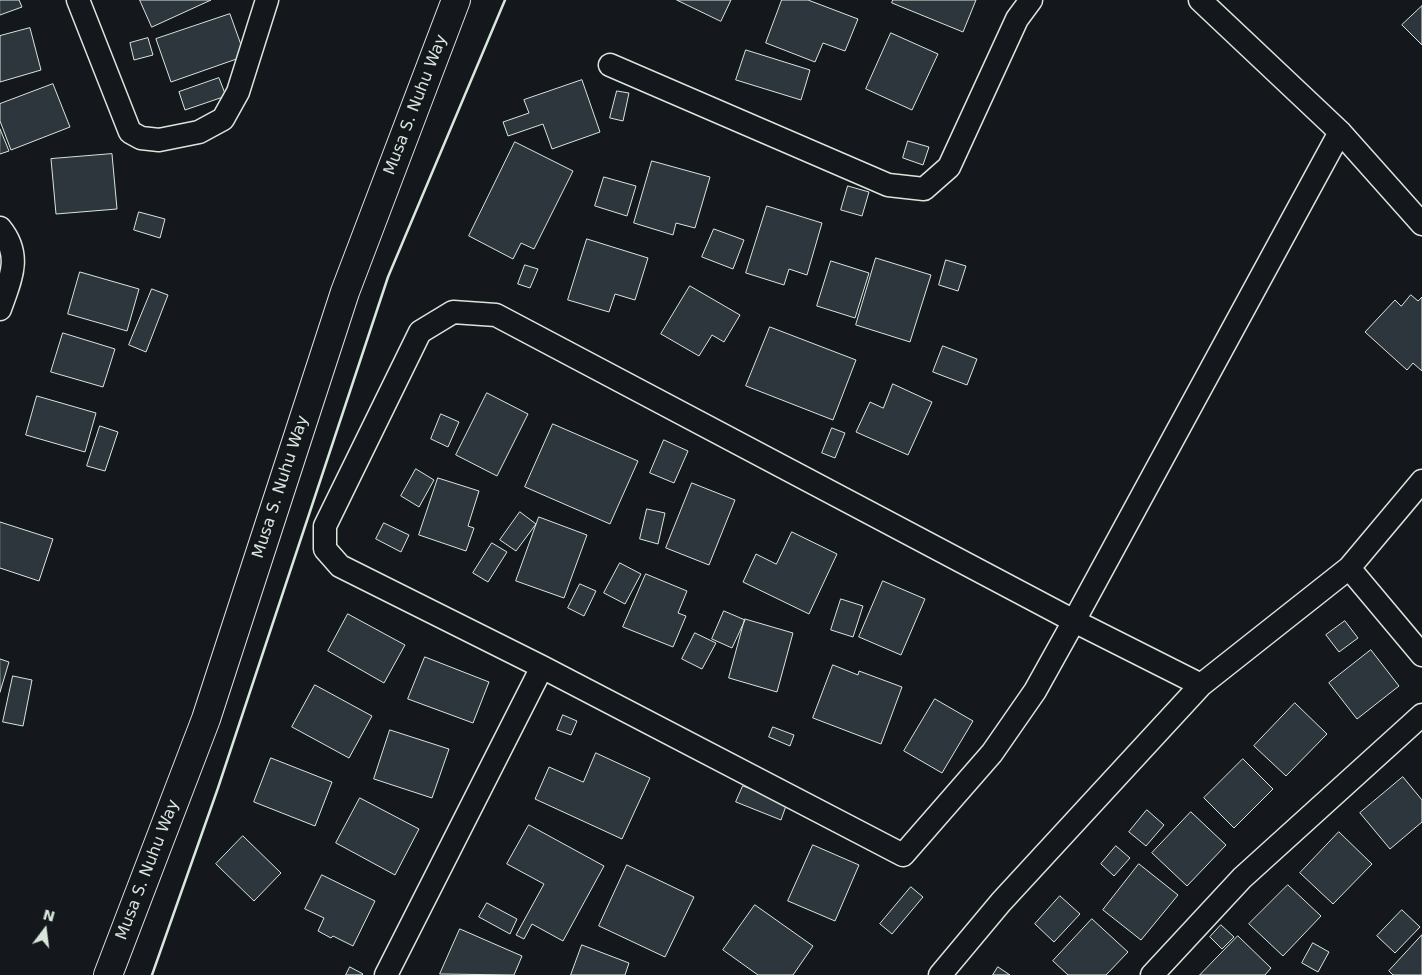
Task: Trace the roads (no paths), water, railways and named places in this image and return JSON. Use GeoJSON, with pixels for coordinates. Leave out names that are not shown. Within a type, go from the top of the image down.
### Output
{"type":"FeatureCollection","features":[{"type":"Feature","properties":{"kind":"street"},"geometry":{"type":"LineString","coordinates":[[78,0],[130,132],[141,138],[160,140],[199,132],[223,119],[238,92],[267,0]]}},
{"type":"Feature","properties":{"kind":"street","name":"Musa S. Nuhu Way"},"geometry":{"type":"LineString","coordinates":[[108,975],[206,719],[345,292],[456,0]]}},
{"type":"Feature","properties":{"kind":"street"},"geometry":{"type":"LineString","coordinates":[[610,65],[888,185],[924,189],[948,167],[1017,19],[1031,0]]}},
{"type":"Feature","properties":{"kind":"street"},"geometry":{"type":"LineString","coordinates":[[1200,0],[1340,132],[1422,224]]}},
{"type":"Feature","properties":{"kind":"street"},"geometry":{"type":"LineString","coordinates":[[1201,685],[1074,621],[496,315],[453,312],[420,332],[325,526],[324,550],[340,566],[542,667],[903,855],[992,753],[1035,690],[1074,621],[1340,132]]}},
{"type":"Feature","properties":{"kind":"street"},"geometry":{"type":"LineString","coordinates":[[0,228],[5,234],[14,256],[12,276],[0,309]]}},
{"type":"Feature","properties":{"kind":"street"},"geometry":{"type":"LineString","coordinates":[[940,975],[1001,902],[1201,685],[1349,568],[1422,481]]}},
{"type":"Feature","properties":{"kind":"street"},"geometry":{"type":"LineString","coordinates":[[1349,568],[1422,655]]}},
{"type":"Feature","properties":{"kind":"street"},"geometry":{"type":"LineString","coordinates":[[386,975],[542,667]]}},
{"type":"Feature","properties":{"kind":"street"},"geometry":{"type":"LineString","coordinates":[[1152,975],[1242,878],[1422,715]]}}]}
